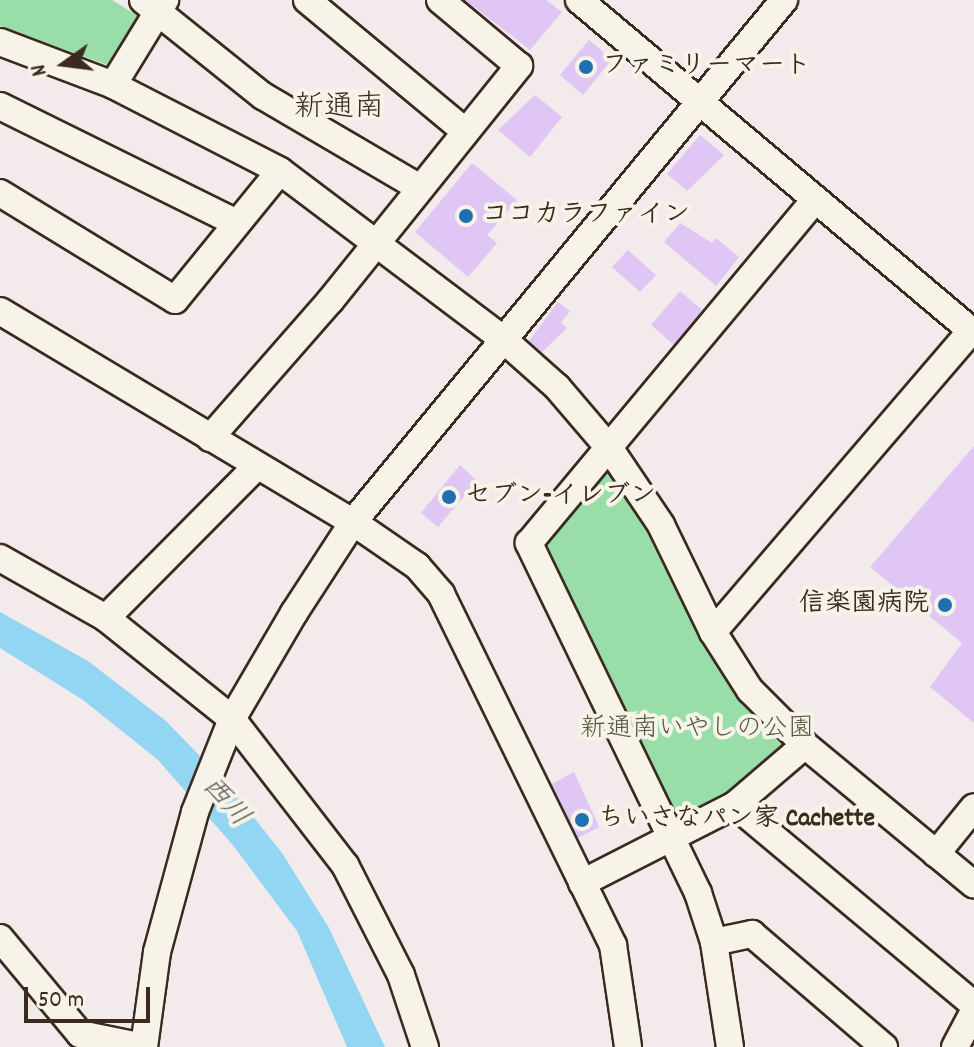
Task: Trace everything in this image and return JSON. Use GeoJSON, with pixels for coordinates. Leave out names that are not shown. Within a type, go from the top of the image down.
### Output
{"type":"FeatureCollection","features":[{"type":"Feature","properties":{"kind":"street"},"geometry":{"type":"LineString","coordinates":[[307,0],[465,131]]}},
{"type":"Feature","properties":{"kind":"street"},"geometry":{"type":"LineString","coordinates":[[210,438],[378,240],[519,66],[440,0]]}},
{"type":"Feature","properties":{"kind":"street"},"geometry":{"type":"LineString","coordinates":[[579,0],[973,332],[713,632]]}},
{"type":"Feature","properties":{"kind":"street"},"geometry":{"type":"LineString","coordinates":[[0,938],[80,1034],[144,1047],[157,952],[195,812],[232,719],[353,522],[784,0]]}},
{"type":"Feature","properties":{"kind":"street"},"geometry":{"type":"LineString","coordinates":[[113,85],[155,4],[263,96],[418,187]]}},
{"type":"Feature","properties":{"kind":"street"},"geometry":{"type":"LineString","coordinates":[[0,42],[113,85],[280,171],[378,240],[504,340],[557,387],[610,449],[661,525],[713,632],[750,690],[805,745],[974,885]]}},
{"type":"Feature","properties":{"kind":"street"},"geometry":{"type":"LineString","coordinates":[[3,113],[237,223]]}},
{"type":"Feature","properties":{"kind":"street"},"geometry":{"type":"LineString","coordinates":[[0,193],[175,300],[280,171]]}},
{"type":"Feature","properties":{"kind":"street"},"geometry":{"type":"LineString","coordinates":[[730,1047],[714,942],[673,841],[529,543],[815,200]]}},
{"type":"Feature","properties":{"kind":"street"},"geometry":{"type":"LineString","coordinates":[[0,311],[256,467],[353,522],[417,566],[441,594],[582,883],[621,976],[628,1047]]}},
{"type":"Feature","properties":{"kind":"street"},"geometry":{"type":"LineString","coordinates":[[106,618],[256,467]]}},
{"type":"Feature","properties":{"kind":"street"},"geometry":{"type":"LineString","coordinates":[[0,558],[106,618],[232,719],[345,865],[401,975],[425,1047]]}},
{"type":"Feature","properties":{"kind":"street"},"geometry":{"type":"LineString","coordinates":[[582,883],[673,841],[735,805],[805,745]]}},
{"type":"Feature","properties":{"kind":"street"},"geometry":{"type":"LineString","coordinates":[[735,805],[974,1005]]}},
{"type":"Feature","properties":{"kind":"street"},"geometry":{"type":"LineString","coordinates":[[936,854],[974,807]]}},
{"type":"Feature","properties":{"kind":"street"},"geometry":{"type":"LineString","coordinates":[[714,942],[752,934],[884,1047]]}},
{"type":"Feature","properties":{"kind":"street"},"geometry":{"type":"LineString","coordinates":[[955,1047],[974,1012]]}},
{"type":"Feature","properties":{"kind":"green space"},"geometry":{"type":"Polygon","coordinates":[[[0,0],[112,0],[138,16],[107,65],[0,26],[0,0]]]}},
{"type":"Feature","properties":{"kind":"green space","name":"新通南いやしの公園"},"geometry":{"type":"Polygon","coordinates":[[[608,460],[704,637],[788,740],[726,800],[673,826],[535,545],[608,460]]]}},
{"type":"Feature","properties":{"kind":"water","name":"西川"},"geometry":{"type":"Polygon","coordinates":[[[0,612],[88,661],[166,721],[227,784],[282,853],[329,928],[385,1047],[347,1047],[297,931],[232,844],[157,759],[83,700],[0,648],[0,612]]]}},
{"type":"Feature","properties":{"kind":"building"},"geometry":{"type":"Polygon","coordinates":[[[465,0],[546,0],[562,12],[530,50],[465,0]]]}},
{"type":"Feature","properties":{"kind":"building","name":"ファミリーマート"},"geometry":{"type":"Polygon","coordinates":[[[589,40],[612,59],[583,95],[560,75],[589,40]]]}},
{"type":"Feature","properties":{"kind":"building"},"geometry":{"type":"Polygon","coordinates":[[[535,95],[562,117],[530,157],[498,130],[535,95]]]}},
{"type":"Feature","properties":{"kind":"building"},"geometry":{"type":"Polygon","coordinates":[[[700,135],[724,155],[687,191],[667,174],[700,135]]]}},
{"type":"Feature","properties":{"kind":"building","name":"ココカラファイン"},"geometry":{"type":"Polygon","coordinates":[[[472,163],[517,200],[487,235],[497,243],[468,277],[415,232],[472,163]]]}},
{"type":"Feature","properties":{"kind":"building"},"geometry":{"type":"Polygon","coordinates":[[[680,223],[712,243],[716,238],[739,257],[716,286],[664,242],[680,223]]]}},
{"type":"Feature","properties":{"kind":"building"},"geometry":{"type":"Polygon","coordinates":[[[628,250],[656,275],[640,292],[612,267],[628,250]]]}},
{"type":"Feature","properties":{"kind":"building"},"geometry":{"type":"Polygon","coordinates":[[[680,291],[702,310],[674,345],[651,325],[680,291]]]}},
{"type":"Feature","properties":{"kind":"building"},"geometry":{"type":"Polygon","coordinates":[[[558,302],[570,311],[561,323],[567,328],[542,352],[529,341],[558,302]]]}},
{"type":"Feature","properties":{"kind":"building","name":"信楽園病院"},"geometry":{"type":"Polygon","coordinates":[[[974,446],[974,723],[930,687],[962,643],[870,567],[974,446]]]}},
{"type":"Feature","properties":{"kind":"building","name":"セブン-イレブン"},"geometry":{"type":"Polygon","coordinates":[[[460,465],[477,481],[438,527],[421,513],[460,465]]]}},
{"type":"Feature","properties":{"kind":"building"},"geometry":{"type":"Polygon","coordinates":[[[574,772],[599,827],[578,838],[552,784],[574,772]]]}},
{"type":"Feature","properties":{"kind":"place","name":"ファミリーマート"},"geometry":{"type":"Point","coordinates":[586,67]}},
{"type":"Feature","properties":{"kind":"place","name":"ココカラファイン"},"geometry":{"type":"Point","coordinates":[466,216]}},
{"type":"Feature","properties":{"kind":"place","name":"セブン-イレブン"},"geometry":{"type":"Point","coordinates":[449,497]}},
{"type":"Feature","properties":{"kind":"place","name":"信楽園病院"},"geometry":{"type":"Point","coordinates":[945,605]}},
{"type":"Feature","properties":{"kind":"place","name":"ちいさなパン家 Cachette"},"geometry":{"type":"Point","coordinates":[582,820]}},
{"type":"Feature","properties":{"kind":"district","name":"新通南"},"geometry":{"type":"Point","coordinates":[339,110]}}]}
